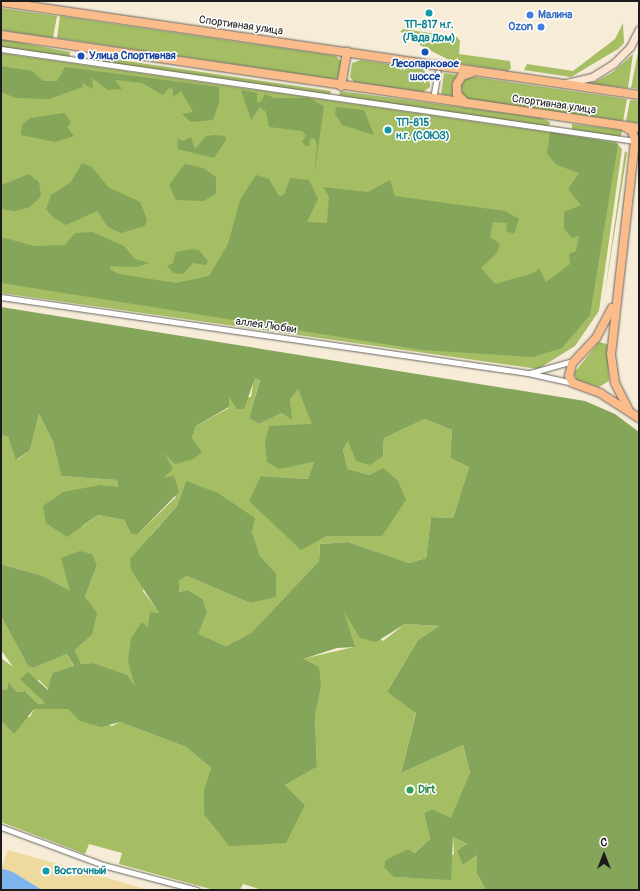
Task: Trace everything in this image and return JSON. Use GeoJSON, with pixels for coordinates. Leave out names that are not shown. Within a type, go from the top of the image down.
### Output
{"type":"FeatureCollection","features":[{"type":"Feature","properties":{"kind":"main road","name":"Спортивная улица"},"geometry":{"type":"LineString","coordinates":[[1,2],[639,95]]}},
{"type":"Feature","properties":{"kind":"main road"},"geometry":{"type":"LineString","coordinates":[[553,83],[580,81],[603,70],[623,55],[639,29]]}},
{"type":"Feature","properties":{"kind":"main road","name":"Спортивная улица"},"geometry":{"type":"LineString","coordinates":[[1,35],[341,86],[639,128]]}},
{"type":"Feature","properties":{"kind":"main road"},"geometry":{"type":"LineString","coordinates":[[341,86],[347,52]]}},
{"type":"Feature","properties":{"kind":"main road","name":"Спортивная улица"},"geometry":{"type":"LineString","coordinates":[[466,104],[457,94],[458,80],[465,74],[478,72]]}},
{"type":"Feature","properties":{"kind":"main road"},"geometry":{"type":"LineString","coordinates":[[624,126],[632,131],[637,138],[615,302],[612,345],[615,382],[629,410]]}},
{"type":"Feature","properties":{"kind":"main road"},"geometry":{"type":"LineString","coordinates":[[615,302],[596,338],[575,360],[569,372],[573,383],[600,393],[629,410],[639,418]]}},
{"type":"Feature","properties":{"kind":"main road"},"geometry":{"type":"LineString","coordinates":[[596,338],[608,338],[612,345]]}},
{"type":"Feature","properties":{"kind":"main road"},"geometry":{"type":"LineString","coordinates":[[600,393],[610,392],[615,382]]}},
{"type":"Feature","properties":{"kind":"street"},"geometry":{"type":"LineString","coordinates":[[1,49],[637,138]]}},
{"type":"Feature","properties":{"kind":"street"},"geometry":{"type":"LineString","coordinates":[[434,99],[438,72]]}},
{"type":"Feature","properties":{"kind":"street","name":"аллея Любви"},"geometry":{"type":"LineString","coordinates":[[1,298],[528,374],[573,383]]}},
{"type":"Feature","properties":{"kind":"street","name":"аллея Любви"},"geometry":{"type":"LineString","coordinates":[[528,374],[575,360]]}},
{"type":"Feature","properties":{"kind":"street"},"geometry":{"type":"LineString","coordinates":[[1,827],[104,865],[197,890]]}},
{"type":"Feature","properties":{"kind":"green space"},"geometry":{"type":"Polygon","coordinates":[[[1,8],[57,16],[53,38],[1,30],[1,8]]]}},
{"type":"Feature","properties":{"kind":"green space"},"geometry":{"type":"Polygon","coordinates":[[[60,16],[336,56],[342,62],[339,77],[334,79],[57,38],[60,16]]]}},
{"type":"Feature","properties":{"kind":"green space"},"geometry":{"type":"Polygon","coordinates":[[[623,23],[624,43],[618,49],[571,77],[524,70],[527,64],[573,71],[615,39],[623,23]]]}},
{"type":"Feature","properties":{"kind":"green space"},"geometry":{"type":"Polygon","coordinates":[[[403,29],[457,37],[460,41],[459,54],[510,61],[511,68],[508,71],[455,63],[412,41],[413,35],[400,32],[403,29]]]}},
{"type":"Feature","properties":{"kind":"green space"},"geometry":{"type":"Polygon","coordinates":[[[1,39],[70,52],[69,58],[1,48],[1,39]]]}},
{"type":"Feature","properties":{"kind":"green space"},"geometry":{"type":"Polygon","coordinates":[[[639,47],[639,89],[631,88],[639,47]]]}},
{"type":"Feature","properties":{"kind":"green space"},"geometry":{"type":"Polygon","coordinates":[[[1,53],[616,142],[622,149],[599,311],[575,346],[538,369],[1,293],[1,53]]]}},
{"type":"Feature","properties":{"kind":"green space"},"geometry":{"type":"Polygon","coordinates":[[[633,54],[628,88],[591,84],[613,72],[633,54]]]}},
{"type":"Feature","properties":{"kind":"green space"},"geometry":{"type":"Polygon","coordinates":[[[93,56],[331,91],[330,95],[93,61],[93,56]]]}},
{"type":"Feature","properties":{"kind":"green space"},"geometry":{"type":"Polygon","coordinates":[[[361,60],[422,69],[430,76],[430,87],[423,92],[354,82],[350,77],[352,63],[361,60]]]}},
{"type":"Feature","properties":{"kind":"green space"},"geometry":{"type":"Polygon","coordinates":[[[1,66],[32,71],[43,81],[57,81],[65,67],[219,87],[219,103],[213,120],[191,122],[182,114],[193,112],[181,91],[173,97],[173,89],[169,88],[163,95],[142,83],[115,80],[122,89],[108,90],[92,78],[93,89],[82,83],[83,87],[49,99],[16,98],[1,92],[1,66]]]}},
{"type":"Feature","properties":{"kind":"green space"},"geometry":{"type":"Polygon","coordinates":[[[444,73],[457,75],[452,84],[453,96],[441,94],[444,73]]]}},
{"type":"Feature","properties":{"kind":"green space"},"geometry":{"type":"Polygon","coordinates":[[[476,77],[627,99],[623,121],[470,100],[463,95],[461,86],[466,78],[476,77]]]}},
{"type":"Feature","properties":{"kind":"green space"},"geometry":{"type":"Polygon","coordinates":[[[241,90],[257,93],[257,102],[261,102],[265,94],[274,98],[309,98],[324,106],[314,177],[317,145],[314,138],[310,139],[309,146],[306,146],[302,142],[306,135],[302,131],[269,127],[266,112],[260,107],[251,120],[241,90]]]}},
{"type":"Feature","properties":{"kind":"green space"},"geometry":{"type":"Polygon","coordinates":[[[340,91],[541,118],[550,122],[549,127],[339,97],[340,91]]]}},
{"type":"Feature","properties":{"kind":"green space"},"geometry":{"type":"Polygon","coordinates":[[[630,100],[639,101],[639,123],[626,121],[630,100]]]}},
{"type":"Feature","properties":{"kind":"green space"},"geometry":{"type":"Polygon","coordinates":[[[336,107],[364,110],[374,135],[342,125],[335,114],[336,107]]]}},
{"type":"Feature","properties":{"kind":"green space"},"geometry":{"type":"Polygon","coordinates":[[[64,113],[71,122],[67,127],[74,136],[55,142],[21,135],[22,125],[30,118],[64,113]]]}},
{"type":"Feature","properties":{"kind":"green space"},"geometry":{"type":"Polygon","coordinates":[[[572,124],[622,130],[621,137],[572,130],[572,124]]]}},
{"type":"Feature","properties":{"kind":"green space"},"geometry":{"type":"Polygon","coordinates":[[[550,132],[618,144],[590,315],[562,348],[533,357],[422,350],[1,283],[1,237],[34,246],[65,245],[75,233],[92,232],[124,246],[135,259],[149,263],[136,267],[110,266],[111,270],[119,274],[176,283],[209,276],[228,244],[240,200],[256,175],[269,179],[279,196],[284,195],[290,178],[309,180],[318,199],[307,222],[327,223],[329,197],[323,187],[368,192],[390,180],[395,196],[505,211],[519,219],[514,234],[506,231],[507,223],[493,222],[490,237],[500,244],[497,253],[481,268],[495,284],[534,273],[539,268],[546,282],[570,264],[569,254],[576,251],[579,236],[572,238],[564,229],[564,212],[581,205],[568,189],[579,173],[557,165],[547,154],[550,132]]]}},
{"type":"Feature","properties":{"kind":"green space"},"geometry":{"type":"Polygon","coordinates":[[[206,136],[225,136],[226,140],[214,158],[178,149],[177,138],[183,141],[191,137],[195,149],[206,136]]]}},
{"type":"Feature","properties":{"kind":"green space"},"geometry":{"type":"Polygon","coordinates":[[[625,151],[627,153],[604,299],[625,151]]]}},
{"type":"Feature","properties":{"kind":"green space"},"geometry":{"type":"Polygon","coordinates":[[[82,163],[92,167],[108,187],[140,202],[147,219],[145,226],[121,233],[108,227],[97,211],[66,225],[54,218],[46,209],[51,195],[71,182],[82,163]]]}},
{"type":"Feature","properties":{"kind":"green space"},"geometry":{"type":"Polygon","coordinates":[[[185,164],[203,168],[216,177],[216,193],[204,201],[176,200],[169,185],[185,164]]]}},
{"type":"Feature","properties":{"kind":"green space"},"geometry":{"type":"Polygon","coordinates":[[[29,174],[39,182],[41,196],[30,207],[15,211],[1,209],[2,185],[29,174]]]}},
{"type":"Feature","properties":{"kind":"green space"},"geometry":{"type":"Polygon","coordinates":[[[192,249],[199,250],[208,261],[206,265],[193,263],[183,274],[173,273],[167,266],[173,263],[176,252],[192,249]]]}},
{"type":"Feature","properties":{"kind":"green space"},"geometry":{"type":"Polygon","coordinates":[[[1,307],[585,401],[615,414],[639,432],[639,890],[486,890],[477,874],[477,855],[463,865],[457,851],[467,844],[453,837],[451,880],[394,877],[384,867],[386,860],[408,849],[415,853],[430,839],[424,813],[432,809],[451,818],[470,772],[463,745],[401,773],[416,713],[387,692],[418,640],[439,626],[405,624],[376,642],[360,638],[344,612],[355,647],[337,648],[303,659],[319,667],[321,687],[315,717],[317,767],[285,785],[305,805],[286,843],[229,846],[204,814],[204,791],[211,768],[186,747],[120,722],[101,727],[80,721],[68,709],[34,709],[14,734],[1,720],[1,690],[7,690],[8,682],[17,692],[25,691],[38,704],[45,703],[20,679],[28,672],[48,690],[52,673],[74,666],[67,654],[33,668],[28,666],[1,616],[1,564],[43,576],[70,591],[61,558],[80,551],[92,554],[97,565],[85,597],[97,613],[92,635],[75,650],[81,664],[94,663],[127,675],[135,686],[128,662],[131,638],[142,622],[148,627],[150,612],[159,613],[131,570],[130,559],[177,506],[186,481],[218,493],[255,518],[252,531],[260,556],[276,573],[276,597],[250,603],[187,576],[179,581],[179,592],[188,590],[203,599],[207,612],[198,634],[226,646],[251,633],[319,561],[320,544],[348,542],[409,563],[426,558],[431,517],[453,518],[469,467],[450,458],[452,430],[425,419],[384,438],[383,456],[370,465],[356,461],[348,441],[343,450],[348,469],[370,475],[383,468],[398,481],[406,500],[382,536],[327,536],[301,550],[249,501],[261,476],[308,479],[314,462],[279,469],[267,462],[265,442],[269,426],[312,424],[298,389],[290,400],[292,420],[282,413],[259,424],[249,418],[260,380],[255,378],[244,409],[237,409],[229,397],[229,407],[196,426],[192,438],[202,452],[193,459],[175,464],[164,453],[173,469],[163,478],[174,476],[179,492],[138,534],[131,534],[124,520],[98,515],[67,537],[46,523],[43,506],[63,492],[100,485],[118,487],[117,480],[61,476],[53,442],[39,414],[30,450],[16,460],[8,437],[1,435],[1,307]]]}},
{"type":"Feature","properties":{"kind":"green space"},"geometry":{"type":"Polygon","coordinates":[[[599,342],[607,344],[609,381],[599,387],[577,380],[574,373],[599,342]]]}},
{"type":"Feature","properties":{"kind":"green space"},"geometry":{"type":"Polygon","coordinates":[[[254,378],[260,379],[249,418],[259,424],[282,413],[298,388],[313,424],[279,468],[314,462],[308,479],[261,476],[301,549],[327,536],[382,536],[370,475],[348,469],[343,450],[348,441],[383,456],[384,438],[425,419],[452,430],[450,458],[469,467],[453,518],[431,517],[426,558],[409,563],[348,542],[320,544],[319,561],[251,633],[226,646],[197,634],[207,612],[203,599],[188,590],[179,592],[179,581],[187,576],[250,603],[276,573],[260,556],[252,531],[186,481],[177,506],[150,536],[143,591],[160,614],[148,627],[142,622],[136,687],[126,675],[94,663],[81,664],[75,650],[92,635],[85,597],[97,565],[62,558],[71,592],[43,576],[1,564],[1,435],[8,437],[17,460],[30,450],[39,414],[53,442],[61,476],[117,480],[118,488],[100,485],[82,527],[98,515],[124,520],[131,534],[138,534],[176,497],[162,478],[163,451],[192,438],[196,426],[229,408],[229,396],[251,397],[254,378]]]}},
{"type":"Feature","properties":{"kind":"green space"},"geometry":{"type":"Polygon","coordinates":[[[343,610],[383,641],[405,624],[439,626],[418,640],[387,692],[416,712],[401,773],[463,745],[470,772],[451,819],[432,809],[424,813],[430,839],[415,853],[408,849],[399,854],[394,877],[419,878],[454,854],[453,837],[467,844],[463,865],[477,855],[477,874],[486,890],[262,890],[243,884],[240,890],[214,890],[119,864],[122,853],[89,844],[85,854],[1,822],[1,720],[30,717],[34,709],[68,709],[112,726],[120,722],[186,747],[211,768],[210,773],[305,805],[285,785],[317,767],[315,717],[321,687],[302,659],[354,647],[343,610]]]}},
{"type":"Feature","properties":{"kind":"green space"},"geometry":{"type":"Polygon","coordinates":[[[1,616],[28,666],[33,668],[67,654],[74,667],[52,673],[49,690],[39,680],[21,679],[45,703],[38,704],[25,691],[17,692],[8,683],[7,690],[1,690],[1,658],[13,667],[1,650],[1,616]]]}},
{"type":"Feature","properties":{"kind":"sand","name":"Восточный"},"geometry":{"type":"Polygon","coordinates":[[[8,850],[149,890],[42,890],[13,872],[1,870],[8,850]]]}},
{"type":"Feature","properties":{"kind":"water"},"geometry":{"type":"Polygon","coordinates":[[[4,869],[13,872],[42,890],[1,890],[1,870],[4,869]]]}},
{"type":"Feature","properties":{"kind":"place","name":"ТП-817 н.г. (Лада Дом)"},"geometry":{"type":"Point","coordinates":[429,13]}},
{"type":"Feature","properties":{"kind":"place","name":"Малина"},"geometry":{"type":"Point","coordinates":[530,15]}},
{"type":"Feature","properties":{"kind":"place","name":"Ozon"},"geometry":{"type":"Point","coordinates":[541,27]}},
{"type":"Feature","properties":{"kind":"place","name":"Лесопарковое шоссе"},"geometry":{"type":"Point","coordinates":[425,52]}},
{"type":"Feature","properties":{"kind":"place","name":"Улица Спортивная"},"geometry":{"type":"Point","coordinates":[81,56]}},
{"type":"Feature","properties":{"kind":"place","name":"ТП-815 н.г. (СОЮЗ)"},"geometry":{"type":"Point","coordinates":[388,130]}},
{"type":"Feature","properties":{"kind":"place","name":"Dirt"},"geometry":{"type":"Point","coordinates":[410,790]}},
{"type":"Feature","properties":{"kind":"place","name":"Восточный"},"geometry":{"type":"Point","coordinates":[46,871]}}]}
